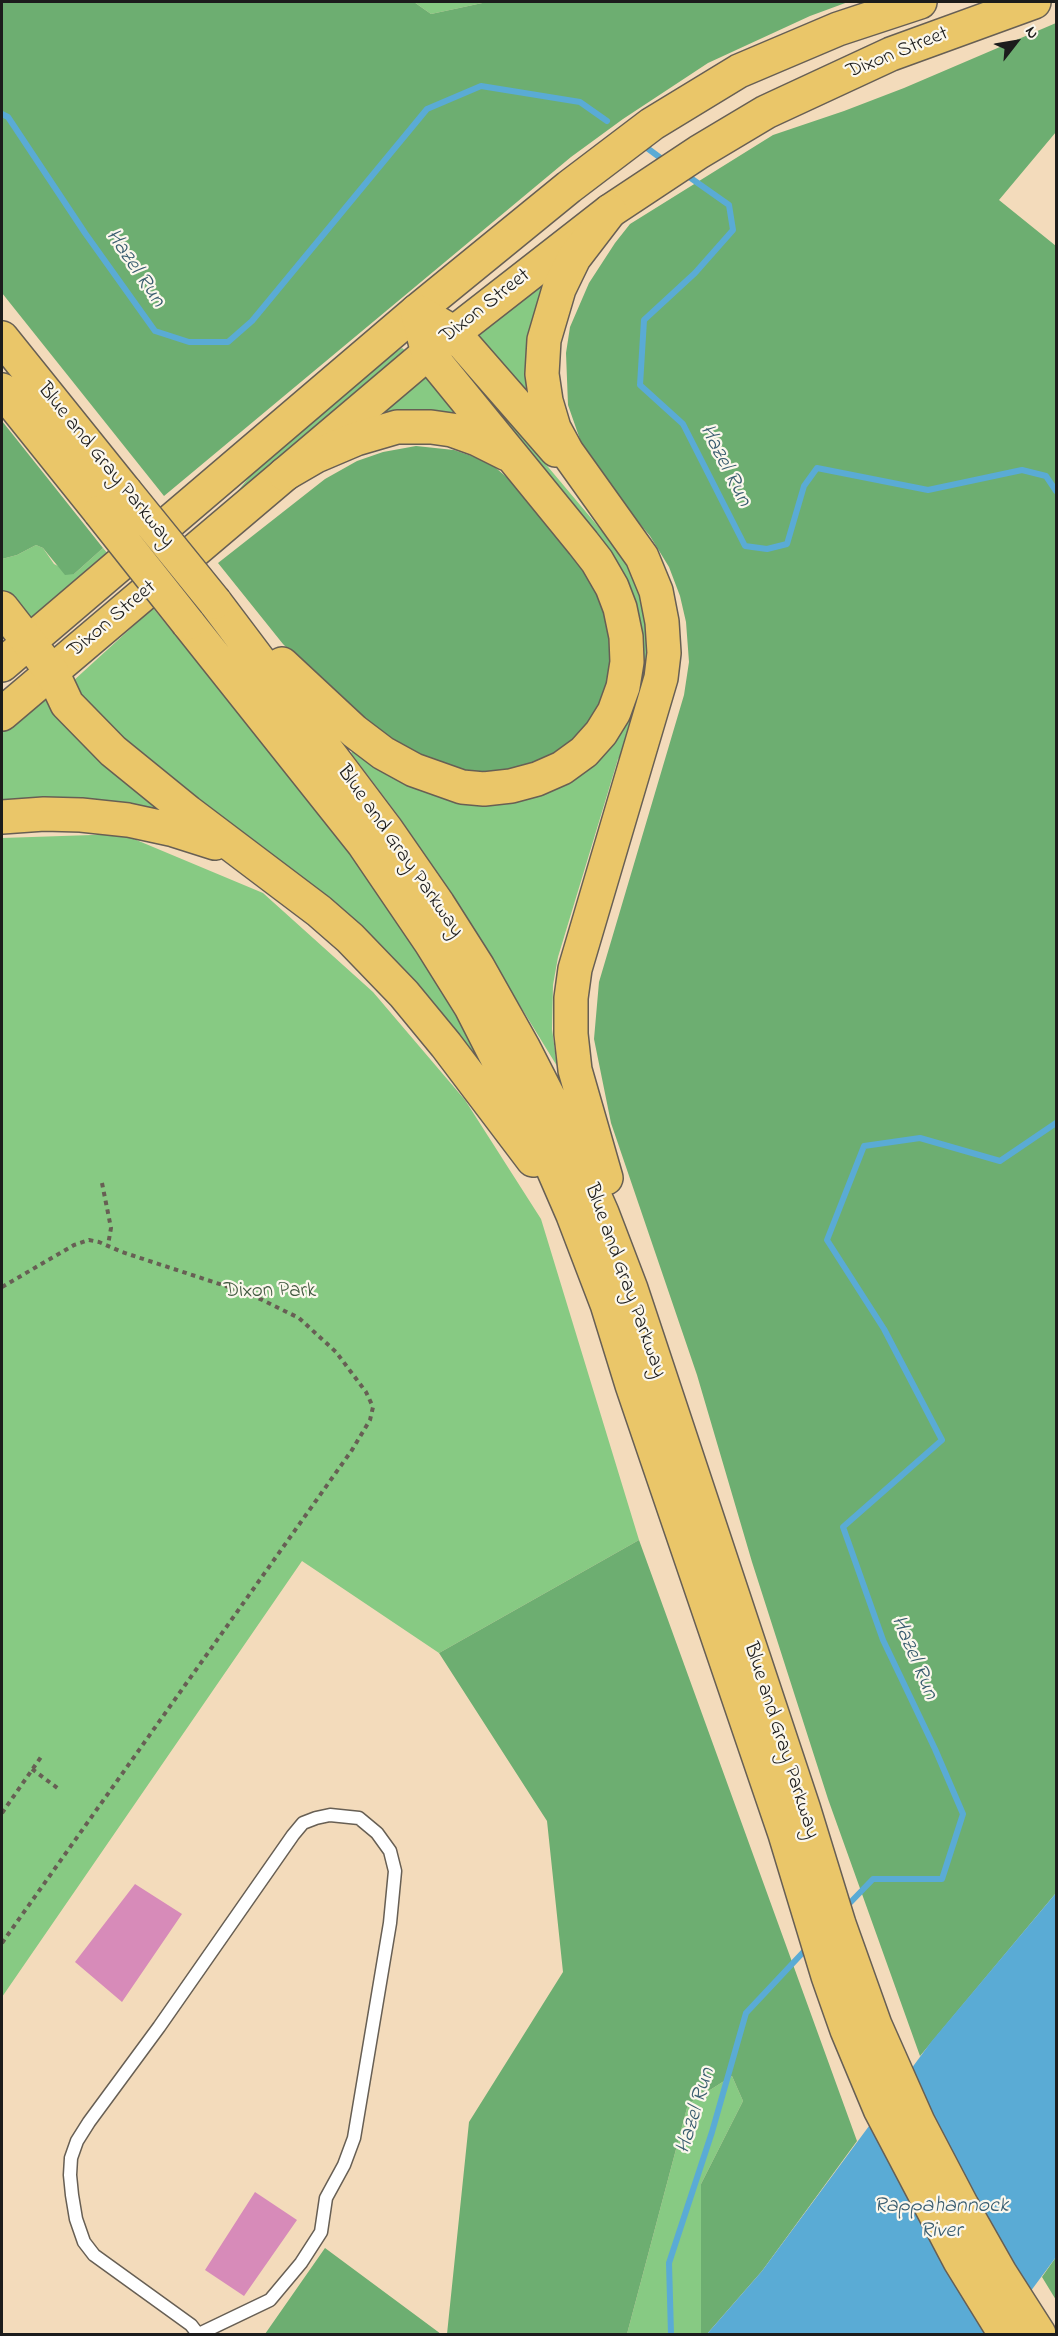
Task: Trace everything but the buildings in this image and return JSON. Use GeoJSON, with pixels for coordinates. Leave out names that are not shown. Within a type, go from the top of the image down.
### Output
{"type":"FeatureCollection","features":[{"type":"Feature","properties":{"kind":"main road","name":"Dixon Street"},"geometry":{"type":"LineString","coordinates":[[2,665],[417,311],[569,187],[651,124],[739,71],[827,34],[920,2]]}},
{"type":"Feature","properties":{"kind":"main road","name":"Dixon Street"},"geometry":{"type":"LineString","coordinates":[[2,714],[453,332],[610,212],[748,122],[891,54],[1034,2]]}},
{"type":"Feature","properties":{"kind":"main road"},"geometry":{"type":"LineString","coordinates":[[610,212],[574,258],[559,289],[544,340],[542,374],[546,401],[554,428],[567,452],[642,557],[656,591],[662,622],[664,653],[661,678],[581,947],[571,998],[571,1034],[575,1070],[651,1351]]}},
{"type":"Feature","properties":{"kind":"main road"},"geometry":{"type":"LineString","coordinates":[[417,311],[453,332],[553,447],[592,488]]}},
{"type":"Feature","properties":{"kind":"main road"},"geometry":{"type":"LineString","coordinates":[[214,602],[354,731],[383,753],[414,770],[462,787],[483,789],[511,786],[537,779],[562,768],[584,752],[601,734],[614,711],[623,687],[627,662],[626,637],[620,608],[612,587],[597,561],[428,353],[417,311]]}},
{"type":"Feature","properties":{"kind":"main road","name":"Blue and Gray Parkway"},"geometry":{"type":"LineString","coordinates":[[2,339],[214,602],[386,829],[478,967],[523,1047],[602,1213],[651,1351],[794,1822],[828,1976],[880,2109],[960,2261],[1005,2334]]}},
{"type":"Feature","properties":{"kind":"main road","name":"Blue and Gray Parkway"},"geometry":{"type":"LineString","coordinates":[[2,390],[363,843],[431,942],[471,1007],[506,1073],[573,1215],[607,1304],[632,1384],[794,1822],[839,1924],[871,2014],[918,2122],[973,2225],[1039,2334]]}},
{"type":"Feature","properties":{"kind":"main road"},"geometry":{"type":"LineString","coordinates":[[285,474],[316,456],[356,439],[397,427],[431,427],[452,430],[514,457]]}},
{"type":"Feature","properties":{"kind":"main road"},"geometry":{"type":"LineString","coordinates":[[2,608],[52,672],[67,704],[112,751],[319,911],[350,938],[404,994],[446,1045],[573,1215]]}},
{"type":"Feature","properties":{"kind":"main road"},"geometry":{"type":"LineString","coordinates":[[2,817],[53,814],[128,820],[174,830],[246,855]]}},
{"type":"Feature","properties":{"kind":"lane"},"geometry":{"type":"LineString","coordinates":[[330,1815],[359,1818],[377,1833],[390,1851],[395,1870],[390,1923],[354,2138],[344,2165],[326,2199],[321,2232],[301,2263],[270,2300],[198,2334],[191,2325],[94,2255],[84,2242],[76,2219],[72,2195],[71,2158],[77,2141],[89,2122],[303,1823],[330,1815]]}},
{"type":"Feature","properties":{"kind":"path"},"geometry":{"type":"LineString","coordinates":[[102,1183],[111,1228],[108,1245]]}},
{"type":"Feature","properties":{"kind":"path"},"geometry":{"type":"LineString","coordinates":[[2,1287],[74,1245],[89,1240],[108,1245],[122,1252],[250,1294],[299,1318],[336,1352],[366,1392],[373,1407],[370,1420],[352,1450],[2,1943]]}},
{"type":"Feature","properties":{"kind":"path"},"geometry":{"type":"LineString","coordinates":[[2,1813],[40,1757]]}},
{"type":"Feature","properties":{"kind":"path"},"geometry":{"type":"LineString","coordinates":[[32,1769],[60,1790]]}},
{"type":"Feature","properties":{"kind":"green space"},"geometry":{"type":"Polygon","coordinates":[[[2,2],[414,2],[431,14],[487,2],[848,2],[810,16],[708,63],[623,119],[571,157],[164,496],[2,293],[2,2]]]}},
{"type":"Feature","properties":{"kind":"green space"},"geometry":{"type":"Polygon","coordinates":[[[414,2],[487,2],[431,14],[414,2]]]}},
{"type":"Feature","properties":{"kind":"green space"},"geometry":{"type":"Polygon","coordinates":[[[1056,23],[1056,132],[999,200],[1056,246],[1056,1893],[920,2056],[828,1799],[752,1562],[697,1375],[611,1123],[594,1039],[599,982],[684,695],[689,662],[686,622],[680,596],[669,567],[650,536],[615,494],[583,448],[568,405],[566,353],[570,327],[589,283],[630,224],[773,135],[904,88],[1056,23]]]}},
{"type":"Feature","properties":{"kind":"green space"},"geometry":{"type":"Polygon","coordinates":[[[567,252],[539,413],[471,338],[567,252]]]}},
{"type":"Feature","properties":{"kind":"green space"},"geometry":{"type":"Polygon","coordinates":[[[402,348],[407,352],[242,495],[238,491],[266,456],[354,380],[402,348]]]}},
{"type":"Feature","properties":{"kind":"green space"},"geometry":{"type":"Polygon","coordinates":[[[453,354],[623,556],[640,591],[648,629],[648,670],[622,755],[618,759],[558,957],[553,985],[552,1029],[557,1066],[449,890],[397,814],[351,753],[359,745],[627,701],[447,358],[453,354]]]}},
{"type":"Feature","properties":{"kind":"green space"},"geometry":{"type":"Polygon","coordinates":[[[424,372],[467,417],[362,425],[424,372]]]}},
{"type":"Feature","properties":{"kind":"green space"},"geometry":{"type":"Polygon","coordinates":[[[2,421],[103,548],[74,574],[65,575],[43,548],[36,545],[17,555],[2,559],[2,421]]]}},
{"type":"Feature","properties":{"kind":"green space"},"geometry":{"type":"Polygon","coordinates":[[[416,446],[454,450],[489,462],[518,487],[580,557],[607,606],[614,668],[594,724],[557,764],[472,780],[404,750],[330,691],[283,644],[218,563],[325,479],[357,461],[383,452],[416,446]]]}},
{"type":"Feature","properties":{"kind":"green space"},"geometry":{"type":"Polygon","coordinates":[[[36,545],[43,548],[54,564],[74,574],[103,548],[109,555],[28,624],[23,622],[2,589],[2,559],[17,555],[36,545]]]}},
{"type":"Feature","properties":{"kind":"green space"},"geometry":{"type":"Polygon","coordinates":[[[153,608],[307,796],[350,853],[444,992],[485,1064],[478,1068],[155,772],[71,691],[72,682],[153,608]]]}},
{"type":"Feature","properties":{"kind":"green space"},"geometry":{"type":"Polygon","coordinates":[[[47,696],[194,825],[2,805],[2,732],[47,696]]]}},
{"type":"Feature","properties":{"kind":"green space","name":"Dixon Park"},"geometry":{"type":"Polygon","coordinates":[[[122,834],[263,893],[373,992],[465,1100],[541,1219],[639,1540],[439,1653],[302,1561],[2,1997],[2,838],[122,834]]]}},
{"type":"Feature","properties":{"kind":"green space"},"geometry":{"type":"Polygon","coordinates":[[[639,1540],[857,2141],[762,2271],[707,2334],[701,2334],[701,2184],[743,2101],[732,2076],[688,2104],[627,2334],[447,2334],[469,2122],[563,1972],[547,1821],[439,1653],[639,1540]]]}},
{"type":"Feature","properties":{"kind":"green space"},"geometry":{"type":"Polygon","coordinates":[[[732,2076],[743,2101],[701,2184],[701,2334],[627,2334],[688,2104],[732,2076]]]}},
{"type":"Feature","properties":{"kind":"green space"},"geometry":{"type":"Polygon","coordinates":[[[325,2248],[441,2334],[265,2334],[325,2248]]]}},
{"type":"Feature","properties":{"kind":"green space"},"geometry":{"type":"Polygon","coordinates":[[[1056,2257],[1056,2300],[1042,2277],[1056,2257]]]}},
{"type":"Feature","properties":{"kind":"water","name":"Rappahannock River"},"geometry":{"type":"Polygon","coordinates":[[[1056,1893],[1056,2257],[999,2334],[707,2334],[762,2271],[931,2042],[1056,1893]]]}},
{"type":"Feature","properties":{"kind":"waterway","name":"Hazel Run"},"geometry":{"type":"LineString","coordinates":[[2,114],[8,117],[85,233],[155,331],[189,342],[228,342],[252,321],[427,109],[481,86],[580,102],[607,121]]}},
{"type":"Feature","properties":{"kind":"waterway","name":"Hazel Run"},"geometry":{"type":"LineString","coordinates":[[643,145],[666,162]]}},
{"type":"Feature","properties":{"kind":"waterway","name":"Hazel Run"},"geometry":{"type":"LineString","coordinates":[[685,174],[729,205],[733,230],[695,273],[644,320],[640,385],[683,424],[745,546],[767,549],[787,544],[804,486],[817,468],[928,490],[1022,470],[1046,476],[1056,491]]}},
{"type":"Feature","properties":{"kind":"waterway","name":"Hazel Run"},"geometry":{"type":"LineString","coordinates":[[845,1908],[873,1879],[942,1879],[963,1814],[883,1640],[843,1527],[942,1440],[884,1329],[827,1240],[864,1146],[920,1138],[1000,1161],[1056,1123]]}},
{"type":"Feature","properties":{"kind":"waterway","name":"Hazel Run"},"geometry":{"type":"LineString","coordinates":[[671,2334],[669,2263],[712,2132],[746,2013],[809,1946]]}}]}
